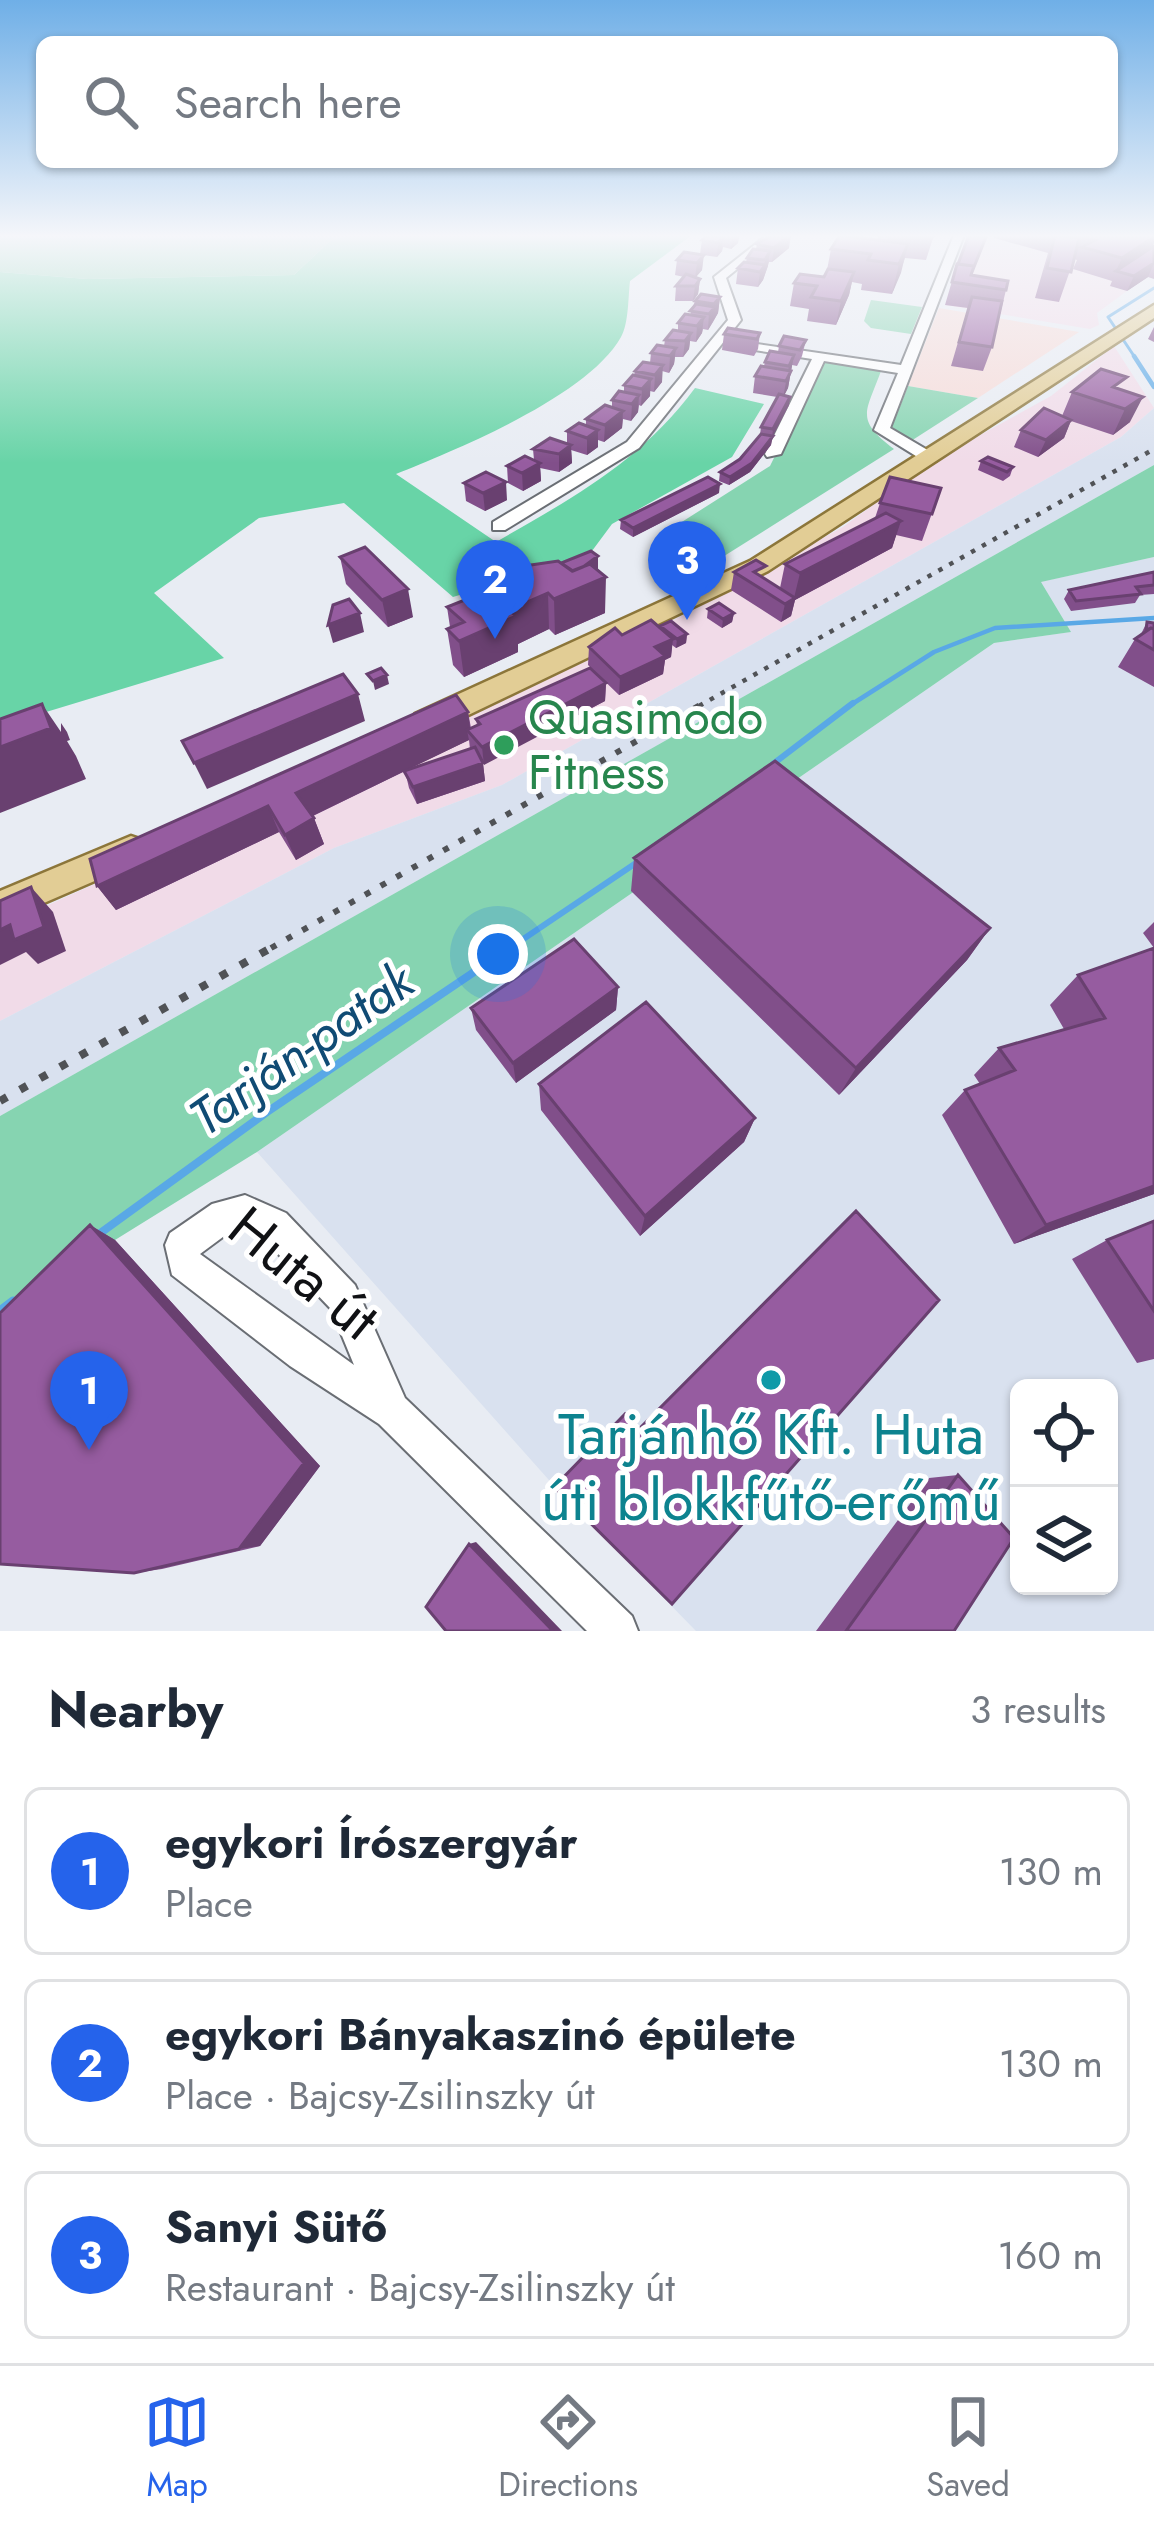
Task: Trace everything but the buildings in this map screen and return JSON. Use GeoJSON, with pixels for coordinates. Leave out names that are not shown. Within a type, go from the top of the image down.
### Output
{"type":"FeatureCollection","features":[{"type":"Feature","properties":{"kind":"main road"},"geometry":{"type":"LineString","coordinates":[[390,739],[759,566],[1152,311]]}},
{"type":"Feature","properties":{"kind":"main road"},"geometry":{"type":"LineString","coordinates":[[0,907],[148,843]]}},
{"type":"Feature","properties":{"kind":"street"},"geometry":{"type":"LineString","coordinates":[[499,526],[642,438],[735,320],[731,311]]}},
{"type":"Feature","properties":{"kind":"street"},"geometry":{"type":"LineString","coordinates":[[930,311],[882,433],[930,458]]}},
{"type":"Feature","properties":{"kind":"street"},"geometry":{"type":"LineString","coordinates":[[742,344],[908,370]]}},
{"type":"Feature","properties":{"kind":"street"},"geometry":{"type":"LineString","coordinates":[[772,454],[820,356]]}},
{"type":"Feature","properties":{"kind":"street","name":"Huta út"},"geometry":{"type":"LineString","coordinates":[[392,1411],[344,1297],[274,1225],[244,1211],[224,1216],[182,1245],[184,1263],[302,1353],[392,1411],[616,1631]]}},
{"type":"Feature","properties":{"kind":"shaded area"},"geometry":{"type":"Polygon","coordinates":[[[938,311],[1079,332],[978,398],[908,386],[938,311]]]}},
{"type":"Feature","properties":{"kind":"shaded area"},"geometry":{"type":"Polygon","coordinates":[[[982,311],[1100,311],[1099,325],[1090,329],[982,311]]]}},
{"type":"Feature","properties":{"kind":"shaded area"},"geometry":{"type":"Polygon","coordinates":[[[1114,346],[1154,408],[1121,437],[502,785],[334,848],[0,1021],[0,927],[661,627],[843,527],[935,460],[1051,396],[1114,346]]]}},
{"type":"Feature","properties":{"kind":"shaded area"},"geometry":{"type":"Polygon","coordinates":[[[1154,408],[1154,465],[0,1116],[0,1021],[334,848],[502,785],[1121,437],[1154,408]]]}},
{"type":"Feature","properties":{"kind":"shaded area"},"geometry":{"type":"Polygon","coordinates":[[[1154,557],[1154,1631],[696,1631],[556,1488],[257,1152],[994,643],[1070,632],[1040,582],[1154,557]]]}},
{"type":"Feature","properties":{"kind":"green space"},"geometry":{"type":"Polygon","coordinates":[[[0,311],[627,311],[621,337],[581,380],[519,418],[396,474],[496,542],[579,493],[628,457],[695,388],[764,404],[732,457],[612,524],[589,555],[453,597],[344,503],[259,518],[154,593],[224,658],[0,726],[0,311]]]}},
{"type":"Feature","properties":{"kind":"green space"},"geometry":{"type":"Polygon","coordinates":[[[867,311],[920,311],[911,334],[871,328],[864,321],[867,311]]]}},
{"type":"Feature","properties":{"kind":"green space"},"geometry":{"type":"Polygon","coordinates":[[[823,359],[882,368],[868,405],[868,421],[894,449],[713,563],[666,532],[770,466],[823,359]]]}},
{"type":"Feature","properties":{"kind":"green space"},"geometry":{"type":"Polygon","coordinates":[[[908,386],[978,398],[911,441],[892,427],[908,386]]]}},
{"type":"Feature","properties":{"kind":"green space"},"geometry":{"type":"Polygon","coordinates":[[[1154,465],[1154,557],[1041,582],[1071,632],[994,643],[257,1152],[115,1240],[0,1335],[0,1116],[1154,465]]]}},
{"type":"Feature","properties":{"kind":"waterway","name":"Tarján-patak"},"geometry":{"type":"LineString","coordinates":[[1117,311],[1108,317],[1134,356]]}},
{"type":"Feature","properties":{"kind":"waterway","name":"Tarján-patak"},"geometry":{"type":"LineString","coordinates":[[1134,356],[1154,387]]}},
{"type":"Feature","properties":{"kind":"waterway","name":"Tarján-patak"},"geometry":{"type":"LineString","coordinates":[[849,706],[934,652],[995,628],[1154,618]]}},
{"type":"Feature","properties":{"kind":"waterway","name":"Tarján-patak"},"geometry":{"type":"LineString","coordinates":[[849,706],[853,703]]}},
{"type":"Feature","properties":{"kind":"waterway","name":"Tarján-patak"},"geometry":{"type":"LineString","coordinates":[[773,764],[849,706]]}},
{"type":"Feature","properties":{"kind":"waterway","name":"Tarján-patak"},"geometry":{"type":"LineString","coordinates":[[510,948],[636,863]]}},
{"type":"Feature","properties":{"kind":"waterway","name":"Tarján-patak"},"geometry":{"type":"LineString","coordinates":[[99,1234],[267,1112],[514,945]]}},
{"type":"Feature","properties":{"kind":"waterway","name":"Tarján-patak"},"geometry":{"type":"LineString","coordinates":[[0,1311],[13,1301]]}},
{"type":"Feature","properties":{"kind":"railway"},"geometry":{"type":"LineString","coordinates":[[699,706],[1154,449]]}},
{"type":"Feature","properties":{"kind":"railway"},"geometry":{"type":"LineString","coordinates":[[271,948],[704,703]]}},
{"type":"Feature","properties":{"kind":"railway"},"geometry":{"type":"LineString","coordinates":[[0,1101],[276,945]]}},
{"type":"Feature","properties":{"kind":"place","name":"Sanyi Sütő"},"geometry":{"type":"Point","coordinates":[687,620]}},
{"type":"Feature","properties":{"kind":"place","name":"egykori Bányakaszinó épülete"},"geometry":{"type":"Point","coordinates":[495,639]}},
{"type":"Feature","properties":{"kind":"place","name":"Quasimodo Fitness"},"geometry":{"type":"Point","coordinates":[504,745]}},
{"type":"Feature","properties":{"kind":"place","name":"Tarjánhő Kft. Huta úti blokkfűtő-erőmű"},"geometry":{"type":"Point","coordinates":[771,1380]}},
{"type":"Feature","properties":{"kind":"place","name":"egykori Írószergyár"},"geometry":{"type":"Point","coordinates":[89,1450]}}]}
